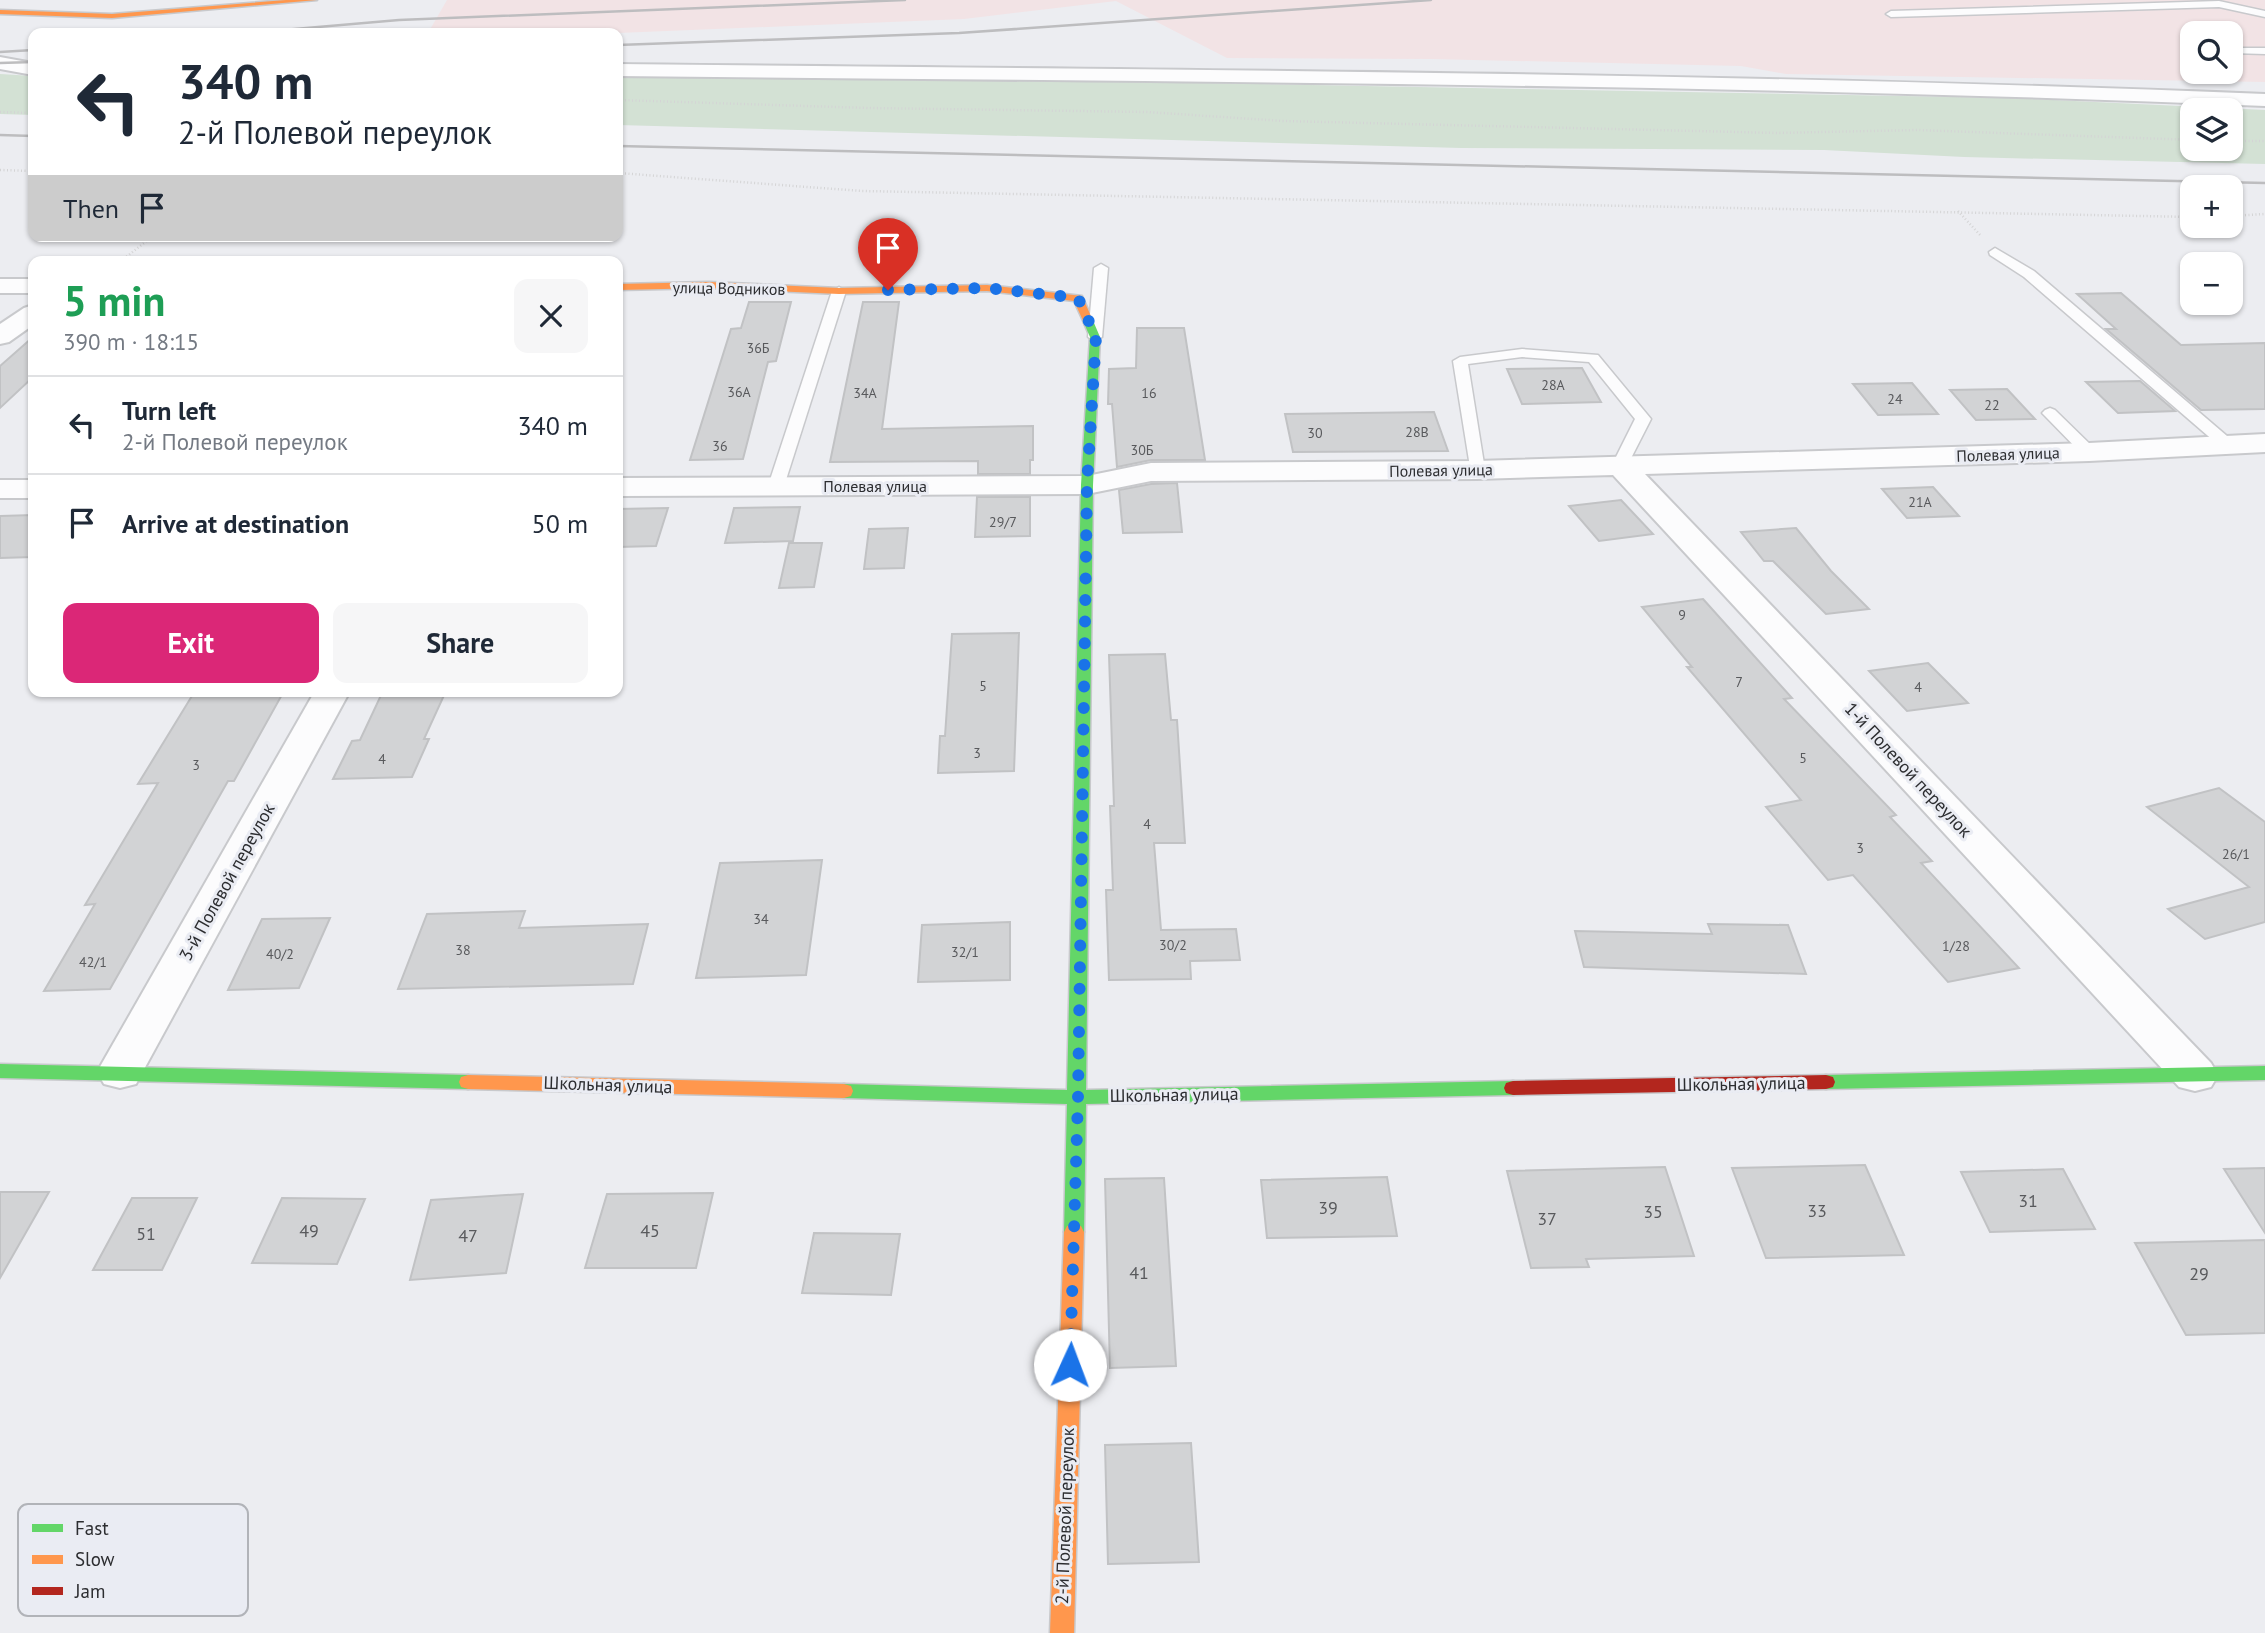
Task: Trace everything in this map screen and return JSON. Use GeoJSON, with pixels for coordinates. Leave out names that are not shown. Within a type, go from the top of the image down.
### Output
{"type":"FeatureCollection","features":[{"type":"Feature","properties":{"kind":"street"},"geometry":{"type":"LineString","coordinates":[[0,12],[112,16],[313,0]]}},
{"type":"Feature","properties":{"kind":"street"},"geometry":{"type":"LineString","coordinates":[[0,63],[28,68]]}},
{"type":"Feature","properties":{"kind":"street"},"geometry":{"type":"LineString","coordinates":[[623,70],[1419,79],[2023,90],[2265,100]]}},
{"type":"Feature","properties":{"kind":"street"},"geometry":{"type":"LineString","coordinates":[[0,286],[28,285]]}},
{"type":"Feature","properties":{"kind":"street","name":"улица Водников"},"geometry":{"type":"LineString","coordinates":[[623,287],[709,285],[839,291]]}},
{"type":"Feature","properties":{"kind":"street","name":"2-й Полевой переулок"},"geometry":{"type":"LineString","coordinates":[[839,291],[987,288],[1078,298],[1096,337],[1087,485],[1078,1097],[1062,1633]]}},
{"type":"Feature","properties":{"kind":"street"},"geometry":{"type":"LineString","coordinates":[[0,336],[28,316]]}},
{"type":"Feature","properties":{"kind":"street","name":"Полевая улица"},"geometry":{"type":"LineString","coordinates":[[623,487],[1087,485],[1151,472],[1477,470],[2089,452],[2265,443]]}},
{"type":"Feature","properties":{"kind":"street","name":"1-й Полевой переулок"},"geometry":{"type":"LineString","coordinates":[[1620,465],[2195,1074]]}},
{"type":"Feature","properties":{"kind":"street"},"geometry":{"type":"LineString","coordinates":[[0,489],[28,489]]}},
{"type":"Feature","properties":{"kind":"street","name":"3-й Полевой переулок"},"geometry":{"type":"LineString","coordinates":[[120,1072],[330,697]]}},
{"type":"Feature","properties":{"kind":"street","name":"Школьная улица"},"geometry":{"type":"LineString","coordinates":[[0,1071],[1078,1097],[2265,1073]]}},
{"type":"Feature","properties":{"kind":"lane"},"geometry":{"type":"LineString","coordinates":[[1891,14],[2219,4],[2265,14]]}},
{"type":"Feature","properties":{"kind":"lane"},"geometry":{"type":"LineString","coordinates":[[2243,51],[2265,51]]}},
{"type":"Feature","properties":{"kind":"lane"},"geometry":{"type":"LineString","coordinates":[[1995,252],[2029,274],[2228,445]]}},
{"type":"Feature","properties":{"kind":"lane"},"geometry":{"type":"LineString","coordinates":[[1096,337],[1101,268]]}},
{"type":"Feature","properties":{"kind":"lane"},"geometry":{"type":"LineString","coordinates":[[776,486],[839,291]]}},
{"type":"Feature","properties":{"kind":"lane"},"geometry":{"type":"LineString","coordinates":[[1477,470],[1460,361],[1522,353],[1593,358],[1643,419],[1620,465]]}},
{"type":"Feature","properties":{"kind":"lane"},"geometry":{"type":"LineString","coordinates":[[2050,413],[2089,452]]}},
{"type":"Feature","properties":{"kind":"path"},"geometry":{"type":"LineString","coordinates":[[623,100],[869,108],[1147,112],[1283,121],[1778,133],[1917,130],[2180,140]]}},
{"type":"Feature","properties":{"kind":"path"},"geometry":{"type":"LineString","coordinates":[[0,112],[28,113]]}},
{"type":"Feature","properties":{"kind":"path"},"geometry":{"type":"LineString","coordinates":[[2243,141],[2265,141]]}},
{"type":"Feature","properties":{"kind":"path"},"geometry":{"type":"LineString","coordinates":[[0,170],[28,171]]}},
{"type":"Feature","properties":{"kind":"path"},"geometry":{"type":"LineString","coordinates":[[623,173],[668,174],[828,190],[2180,217]]}},
{"type":"Feature","properties":{"kind":"path"},"geometry":{"type":"LineString","coordinates":[[1958,211],[1995,252]]}},
{"type":"Feature","properties":{"kind":"path"},"geometry":{"type":"LineString","coordinates":[[2243,215],[2265,214]]}},
{"type":"Feature","properties":{"kind":"path"},"geometry":{"type":"LineString","coordinates":[[127,256],[145,242]]}},
{"type":"Feature","properties":{"kind":"shaded area"},"geometry":{"type":"Polygon","coordinates":[[[447,0],[2265,0],[2265,82],[2243,82],[2243,21],[2180,21],[2180,81],[1786,74],[1741,66],[1431,59],[1227,58],[1116,1],[964,19],[623,33],[623,28],[431,28],[447,0]]]}},
{"type":"Feature","properties":{"kind":"green space"},"geometry":{"type":"Polygon","coordinates":[[[0,74],[28,76],[28,115],[0,114],[0,74]]]}},
{"type":"Feature","properties":{"kind":"green space"},"geometry":{"type":"Polygon","coordinates":[[[623,75],[943,78],[2010,98],[2180,106],[2180,161],[2243,161],[2243,109],[2265,110],[2265,164],[1964,157],[1824,150],[1461,148],[623,125],[623,75]]]}},
{"type":"Feature","properties":{"kind":"building"},"geometry":{"type":"Polygon","coordinates":[[[2121,293],[2181,345],[2265,343],[2265,409],[2201,410],[2106,329],[2116,329],[2077,294],[2121,293]]]}},
{"type":"Feature","properties":{"kind":"building"},"geometry":{"type":"Polygon","coordinates":[[[749,302],[791,302],[776,361],[768,362],[743,459],[690,460],[731,329],[741,328],[749,302]]]}},
{"type":"Feature","properties":{"kind":"building"},"geometry":{"type":"Polygon","coordinates":[[[863,302],[899,302],[882,429],[1033,426],[1033,460],[1030,460],[1030,474],[978,474],[978,461],[830,462],[863,302]]]}},
{"type":"Feature","properties":{"kind":"building"},"geometry":{"type":"Polygon","coordinates":[[[1137,328],[1184,328],[1205,460],[1151,460],[1117,467],[1112,404],[1108,404],[1109,369],[1136,368],[1137,328]]]}},
{"type":"Feature","properties":{"kind":"building"},"geometry":{"type":"Polygon","coordinates":[[[28,341],[28,382],[0,408],[0,366],[28,341]]]}},
{"type":"Feature","properties":{"kind":"building"},"geometry":{"type":"Polygon","coordinates":[[[1582,368],[1601,402],[1522,404],[1507,369],[1582,368]]]}},
{"type":"Feature","properties":{"kind":"building"},"geometry":{"type":"Polygon","coordinates":[[[2140,381],[2175,411],[2118,413],[2086,382],[2140,381]]]}},
{"type":"Feature","properties":{"kind":"building"},"geometry":{"type":"Polygon","coordinates":[[[1912,383],[1938,414],[1878,415],[1853,384],[1912,383]]]}},
{"type":"Feature","properties":{"kind":"building"},"geometry":{"type":"Polygon","coordinates":[[[2007,389],[2035,419],[1976,420],[1950,390],[2007,389]]]}},
{"type":"Feature","properties":{"kind":"building"},"geometry":{"type":"Polygon","coordinates":[[[1434,412],[1448,451],[1293,452],[1285,414],[1434,412]]]}},
{"type":"Feature","properties":{"kind":"building"},"geometry":{"type":"Polygon","coordinates":[[[1177,483],[1182,532],[1123,533],[1119,490],[1151,484],[1177,483]]]}},
{"type":"Feature","properties":{"kind":"building"},"geometry":{"type":"Polygon","coordinates":[[[1933,487],[1959,516],[1907,518],[1882,489],[1933,487]]]}},
{"type":"Feature","properties":{"kind":"building"},"geometry":{"type":"Polygon","coordinates":[[[977,497],[1030,497],[1030,536],[975,537],[977,497]]]}},
{"type":"Feature","properties":{"kind":"building"},"geometry":{"type":"Polygon","coordinates":[[[1621,500],[1653,534],[1599,541],[1569,506],[1621,500]]]}},
{"type":"Feature","properties":{"kind":"building"},"geometry":{"type":"Polygon","coordinates":[[[800,507],[793,541],[725,543],[734,508],[800,507]]]}},
{"type":"Feature","properties":{"kind":"building"},"geometry":{"type":"Polygon","coordinates":[[[668,508],[656,546],[623,547],[623,509],[668,508]]]}},
{"type":"Feature","properties":{"kind":"building"},"geometry":{"type":"Polygon","coordinates":[[[28,515],[28,557],[0,558],[0,516],[28,515]]]}},
{"type":"Feature","properties":{"kind":"building"},"geometry":{"type":"Polygon","coordinates":[[[908,528],[904,568],[864,569],[869,529],[908,528]]]}},
{"type":"Feature","properties":{"kind":"building"},"geometry":{"type":"Polygon","coordinates":[[[1796,528],[1831,571],[1869,609],[1826,614],[1773,561],[1764,561],[1741,532],[1796,528]]]}},
{"type":"Feature","properties":{"kind":"building"},"geometry":{"type":"Polygon","coordinates":[[[789,543],[822,543],[814,587],[779,588],[789,543]]]}},
{"type":"Feature","properties":{"kind":"building"},"geometry":{"type":"Polygon","coordinates":[[[1703,599],[1792,698],[1784,699],[1896,815],[1890,817],[1932,861],[1921,863],[2019,968],[1948,982],[1853,875],[1828,880],[1766,807],[1801,800],[1687,667],[1692,667],[1642,607],[1703,599]]]}},
{"type":"Feature","properties":{"kind":"building"},"geometry":{"type":"Polygon","coordinates":[[[1019,633],[1014,771],[938,773],[940,736],[945,736],[952,634],[1019,633]]]}},
{"type":"Feature","properties":{"kind":"building"},"geometry":{"type":"Polygon","coordinates":[[[1165,654],[1171,720],[1177,720],[1185,843],[1154,843],[1161,930],[1236,929],[1240,960],[1190,961],[1191,979],[1109,980],[1106,890],[1113,890],[1110,806],[1114,806],[1109,655],[1165,654]]]}},
{"type":"Feature","properties":{"kind":"building"},"geometry":{"type":"Polygon","coordinates":[[[1928,663],[1968,703],[1907,711],[1869,671],[1928,663]]]}},
{"type":"Feature","properties":{"kind":"building"},"geometry":{"type":"Polygon","coordinates":[[[191,697],[281,697],[234,781],[228,781],[110,989],[44,991],[95,904],[85,905],[158,783],[138,784],[191,697]]]}},
{"type":"Feature","properties":{"kind":"building"},"geometry":{"type":"Polygon","coordinates":[[[380,697],[443,697],[424,739],[429,739],[412,777],[333,779],[352,741],[360,740],[380,697]]]}},
{"type":"Feature","properties":{"kind":"building"},"geometry":{"type":"Polygon","coordinates":[[[2219,788],[2265,822],[2265,922],[2205,939],[2168,909],[2249,887],[2147,807],[2219,788]]]}},
{"type":"Feature","properties":{"kind":"building"},"geometry":{"type":"Polygon","coordinates":[[[822,860],[806,975],[696,978],[720,863],[822,860]]]}},
{"type":"Feature","properties":{"kind":"building"},"geometry":{"type":"Polygon","coordinates":[[[525,911],[519,928],[648,924],[633,984],[398,989],[427,914],[525,911]]]}},
{"type":"Feature","properties":{"kind":"building"},"geometry":{"type":"Polygon","coordinates":[[[330,918],[299,988],[228,990],[262,919],[330,918]]]}},
{"type":"Feature","properties":{"kind":"building"},"geometry":{"type":"Polygon","coordinates":[[[1010,922],[1010,980],[918,982],[922,925],[1010,922]]]}},
{"type":"Feature","properties":{"kind":"building"},"geometry":{"type":"Polygon","coordinates":[[[1708,924],[1788,925],[1806,974],[1584,967],[1575,931],[1712,934],[1708,924]]]}},
{"type":"Feature","properties":{"kind":"building"},"geometry":{"type":"Polygon","coordinates":[[[1865,1165],[1904,1255],[1766,1258],[1732,1168],[1865,1165]]]}},
{"type":"Feature","properties":{"kind":"building"},"geometry":{"type":"Polygon","coordinates":[[[1665,1167],[1694,1256],[1586,1259],[1589,1267],[1531,1268],[1507,1171],[1665,1167]]]}},
{"type":"Feature","properties":{"kind":"building"},"geometry":{"type":"Polygon","coordinates":[[[2265,1168],[2265,1233],[2224,1169],[2265,1168]]]}},
{"type":"Feature","properties":{"kind":"building"},"geometry":{"type":"Polygon","coordinates":[[[2063,1169],[2095,1229],[1990,1232],[1961,1172],[2063,1169]]]}},
{"type":"Feature","properties":{"kind":"building"},"geometry":{"type":"Polygon","coordinates":[[[1387,1177],[1397,1236],[1267,1238],[1261,1180],[1387,1177]]]}},
{"type":"Feature","properties":{"kind":"building"},"geometry":{"type":"Polygon","coordinates":[[[1164,1178],[1176,1366],[1110,1368],[1105,1179],[1164,1178]]]}},
{"type":"Feature","properties":{"kind":"building"},"geometry":{"type":"Polygon","coordinates":[[[0,1192],[49,1192],[0,1278],[0,1192]]]}},
{"type":"Feature","properties":{"kind":"building"},"geometry":{"type":"Polygon","coordinates":[[[713,1193],[696,1268],[585,1268],[607,1194],[713,1193]]]}},
{"type":"Feature","properties":{"kind":"building"},"geometry":{"type":"Polygon","coordinates":[[[523,1194],[506,1273],[410,1280],[431,1200],[523,1194]]]}},
{"type":"Feature","properties":{"kind":"building"},"geometry":{"type":"Polygon","coordinates":[[[132,1198],[197,1198],[162,1270],[93,1270],[132,1198]]]}},
{"type":"Feature","properties":{"kind":"building"},"geometry":{"type":"Polygon","coordinates":[[[282,1198],[365,1199],[337,1264],[252,1263],[282,1198]]]}},
{"type":"Feature","properties":{"kind":"building"},"geometry":{"type":"Polygon","coordinates":[[[814,1233],[900,1234],[891,1295],[802,1293],[814,1233]]]}},
{"type":"Feature","properties":{"kind":"building"},"geometry":{"type":"Polygon","coordinates":[[[2265,1240],[2265,1333],[2186,1335],[2135,1243],[2265,1240]]]}},
{"type":"Feature","properties":{"kind":"building"},"geometry":{"type":"Polygon","coordinates":[[[1191,1443],[1199,1562],[1108,1564],[1105,1445],[1191,1443]]]}},
{"type":"Feature","properties":{"kind":"railway"},"geometry":{"type":"LineString","coordinates":[[307,28],[399,20],[905,0]]}},
{"type":"Feature","properties":{"kind":"railway"},"geometry":{"type":"LineString","coordinates":[[623,45],[959,33],[1431,0]]}},
{"type":"Feature","properties":{"kind":"railway"},"geometry":{"type":"LineString","coordinates":[[0,52],[28,50]]}},
{"type":"Feature","properties":{"kind":"railway"},"geometry":{"type":"LineString","coordinates":[[0,63],[28,62]]}},
{"type":"Feature","properties":{"kind":"railway"},"geometry":{"type":"LineString","coordinates":[[0,135],[28,136]]}},
{"type":"Feature","properties":{"kind":"railway"},"geometry":{"type":"LineString","coordinates":[[623,146],[2265,183]]}},
{"type":"Feature","properties":{"kind":"traffic: fast"},"geometry":{"type":"LineString","coordinates":[[1074,1232],[1087,485],[1095,337],[1089,323]]}},
{"type":"Feature","properties":{"kind":"traffic: fast"},"geometry":{"type":"LineString","coordinates":[[0,1071],[468,1082]]}},
{"type":"Feature","properties":{"kind":"traffic: fast"},"geometry":{"type":"LineString","coordinates":[[1826,1082],[2265,1073]]}},
{"type":"Feature","properties":{"kind":"traffic: fast"},"geometry":{"type":"LineString","coordinates":[[844,1091],[1078,1097],[1513,1088]]}},
{"type":"Feature","properties":{"kind":"traffic: slow"},"geometry":{"type":"LineString","coordinates":[[0,12],[112,16],[313,0]]}},
{"type":"Feature","properties":{"kind":"traffic: slow"},"geometry":{"type":"LineString","coordinates":[[623,287],[709,285],[839,291],[987,288],[1078,298],[1089,323]]}},
{"type":"Feature","properties":{"kind":"traffic: slow"},"geometry":{"type":"LineString","coordinates":[[468,1082],[844,1091]]}},
{"type":"Feature","properties":{"kind":"traffic: slow"},"geometry":{"type":"LineString","coordinates":[[1062,1633],[1074,1232]]}},
{"type":"Feature","properties":{"kind":"traffic: jam"},"geometry":{"type":"LineString","coordinates":[[1513,1088],[1826,1082]]}},
{"type":"Feature","properties":{"kind":"route"},"geometry":{"type":"LineString","coordinates":[[888,290],[987,288],[1078,298],[1096,337],[1087,485],[1078,1097],[1070,1365]]}}]}
